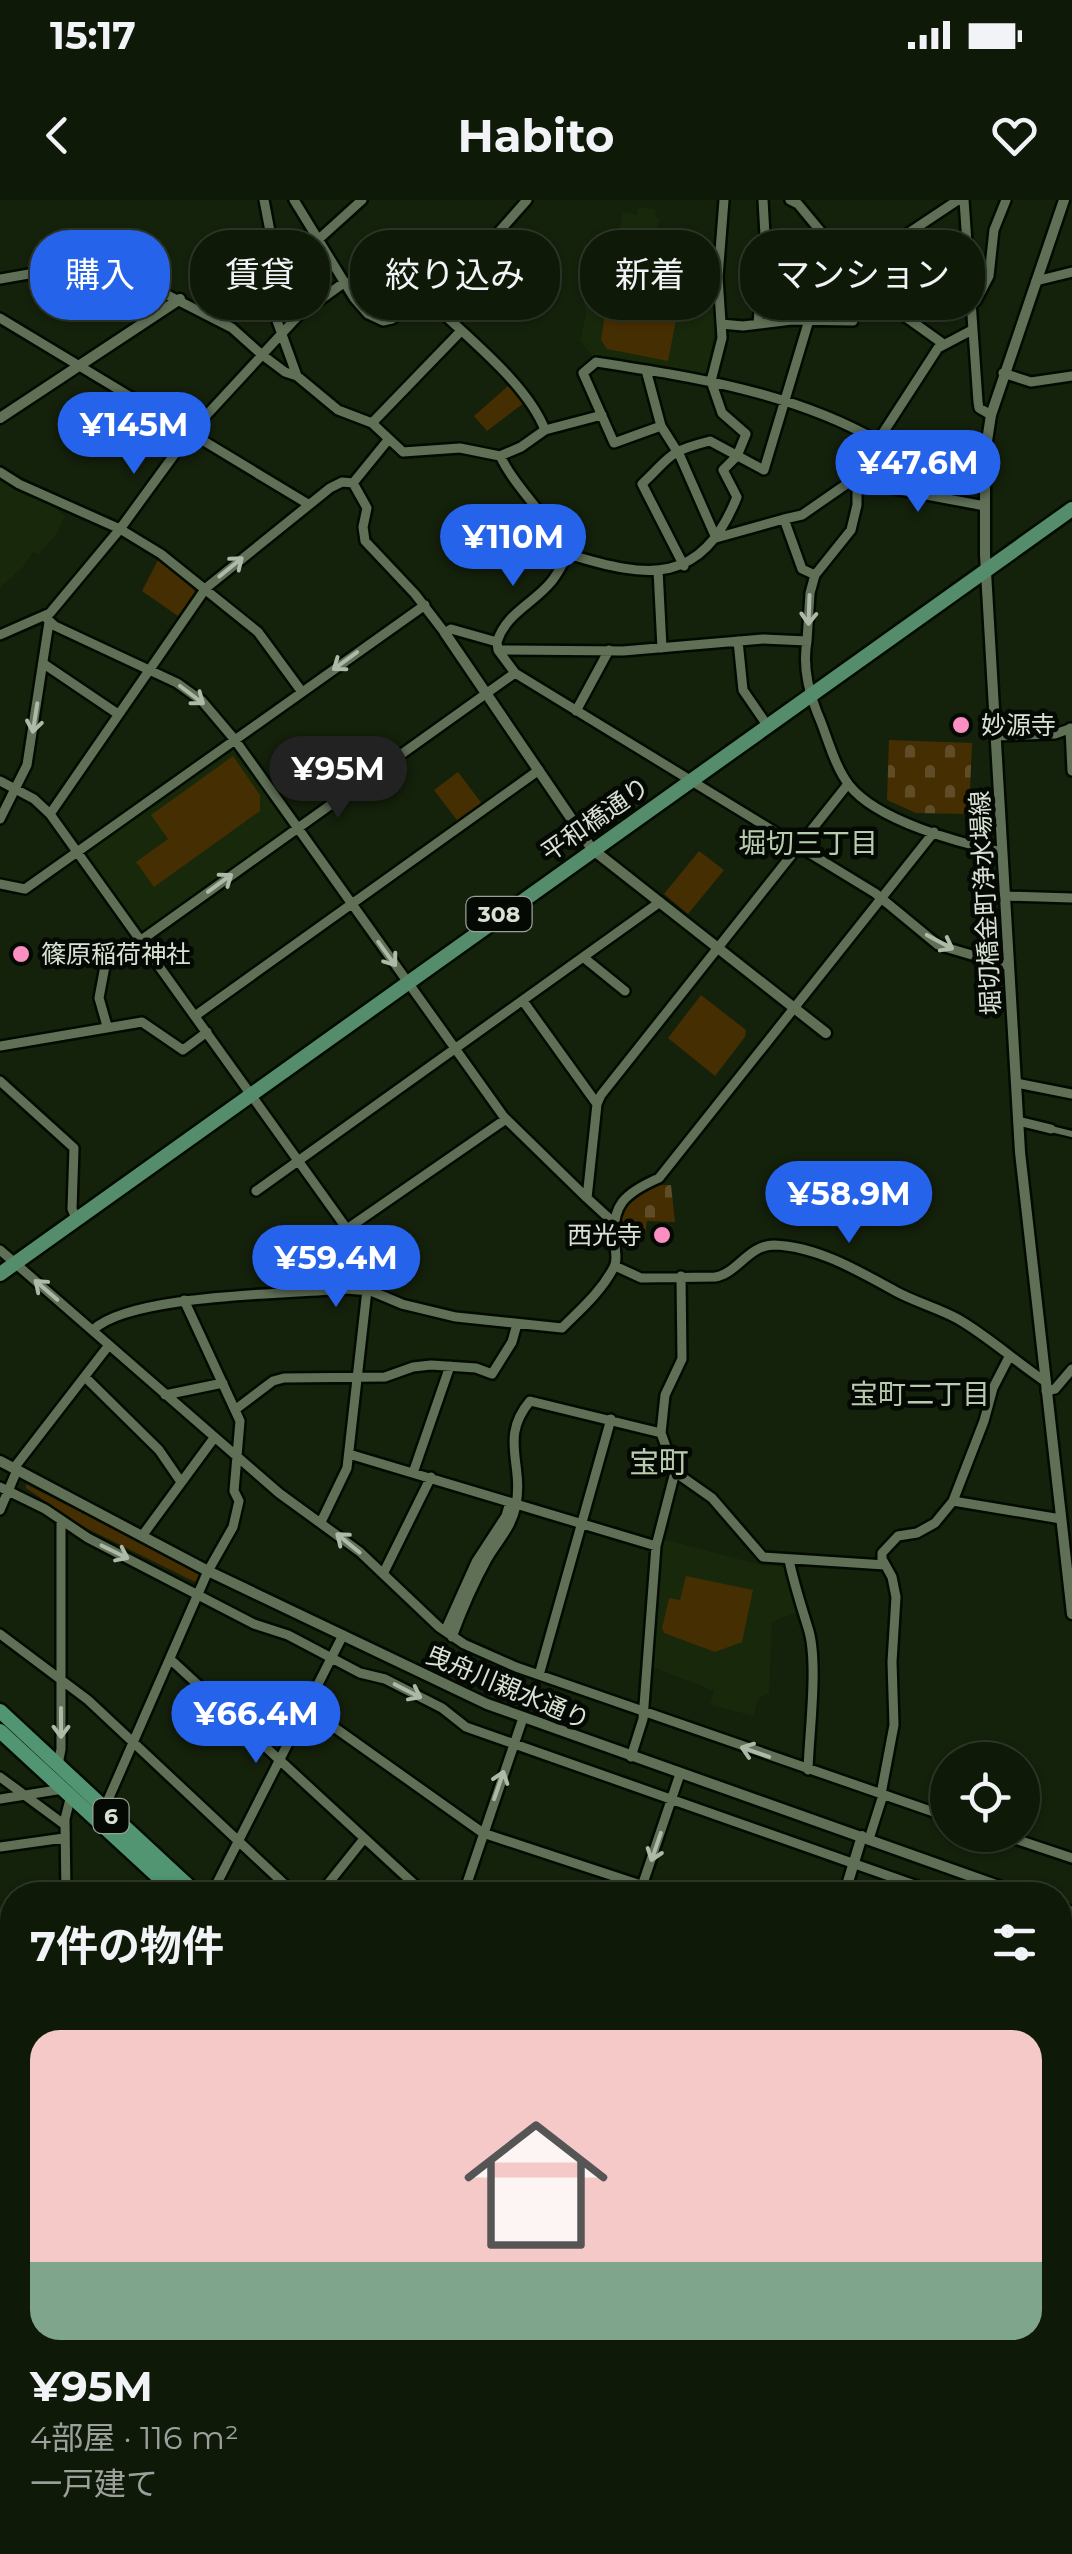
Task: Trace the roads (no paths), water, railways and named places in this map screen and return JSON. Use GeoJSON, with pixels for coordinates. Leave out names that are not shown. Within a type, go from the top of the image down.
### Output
{"type":"FeatureCollection","features":[{"type":"Feature","properties":{"kind":"highway"},"geometry":{"type":"LineString","coordinates":[[0,1702],[22,1742]]}},
{"type":"Feature","properties":{"kind":"highway","name":"6"},"geometry":{"type":"LineString","coordinates":[[0,1711],[67,1792],[164,1882]]}},
{"type":"Feature","properties":{"kind":"highway"},"geometry":{"type":"LineString","coordinates":[[0,1733],[22,1742]]}},
{"type":"Feature","properties":{"kind":"highway","name":"6"},"geometry":{"type":"LineString","coordinates":[[22,1742],[58,1765],[183,1882]]}},
{"type":"Feature","properties":{"kind":"highway"},"geometry":{"type":"LineString","coordinates":[[176,1876],[177,1882]]}},
{"type":"Feature","properties":{"kind":"main road","name":"平和橋通り"},"geometry":{"type":"LineString","coordinates":[[0,1274],[1072,508]]}},
{"type":"Feature","properties":{"kind":"street"},"geometry":{"type":"LineString","coordinates":[[264,200],[273,247],[269,278],[280,334],[297,376]]}},
{"type":"Feature","properties":{"kind":"street"},"geometry":{"type":"LineString","coordinates":[[294,200],[315,230]]}},
{"type":"Feature","properties":{"kind":"street"},"geometry":{"type":"LineString","coordinates":[[329,230],[362,200]]}},
{"type":"Feature","properties":{"kind":"street"},"geometry":{"type":"LineString","coordinates":[[500,230],[526,200]]}},
{"type":"Feature","properties":{"kind":"street"},"geometry":{"type":"LineString","coordinates":[[500,456],[511,478],[550,524],[568,554],[604,565],[658,570],[684,566],[724,530],[738,497],[723,470],[736,456],[746,434],[722,413],[711,381],[722,338],[718,277],[724,200]]}},
{"type":"Feature","properties":{"kind":"street"},"geometry":{"type":"LineString","coordinates":[[758,324],[765,235],[763,200]]}},
{"type":"Feature","properties":{"kind":"street"},"geometry":{"type":"LineString","coordinates":[[790,200],[804,205],[823,230]]}},
{"type":"Feature","properties":{"kind":"street"},"geometry":{"type":"LineString","coordinates":[[915,230],[961,200],[964,230]]}},
{"type":"Feature","properties":{"kind":"street"},"geometry":{"type":"LineString","coordinates":[[985,284],[994,230],[1006,200]]}},
{"type":"Feature","properties":{"kind":"street","name":"堀切橋金町浄水場線"},"geometry":{"type":"LineString","coordinates":[[1064,200],[991,415],[986,454],[985,568],[1018,1120],[1072,1614]]}},
{"type":"Feature","properties":{"kind":"street"},"geometry":{"type":"LineString","coordinates":[[330,255],[350,288]]}},
{"type":"Feature","properties":{"kind":"street"},"geometry":{"type":"LineString","coordinates":[[0,279],[95,258],[232,328],[338,410],[372,422],[403,452],[460,448],[500,456],[545,430],[602,416]]}},
{"type":"Feature","properties":{"kind":"street"},"geometry":{"type":"LineString","coordinates":[[1036,281],[1072,272]]}},
{"type":"Feature","properties":{"kind":"street"},"geometry":{"type":"LineString","coordinates":[[0,635],[47,620],[120,529],[190,432],[309,306],[346,282]]}},
{"type":"Feature","properties":{"kind":"street"},"geometry":{"type":"LineString","coordinates":[[0,418],[180,300]]}},
{"type":"Feature","properties":{"kind":"street"},"geometry":{"type":"LineString","coordinates":[[0,318],[82,364],[308,504]]}},
{"type":"Feature","properties":{"kind":"street"},"geometry":{"type":"LineString","coordinates":[[448,320],[518,388],[538,412],[545,430]]}},
{"type":"Feature","properties":{"kind":"street"},"geometry":{"type":"LineString","coordinates":[[684,566],[642,484],[676,450],[710,441],[764,470],[809,320],[721,324]]}},
{"type":"Feature","properties":{"kind":"street"},"geometry":{"type":"LineString","coordinates":[[911,320],[942,343]]}},
{"type":"Feature","properties":{"kind":"street"},"geometry":{"type":"LineString","coordinates":[[971,320],[978,408],[991,415]]}},
{"type":"Feature","properties":{"kind":"street"},"geometry":{"type":"LineString","coordinates":[[716,538],[802,515],[855,481],[942,343],[972,330]]}},
{"type":"Feature","properties":{"kind":"street"},"geometry":{"type":"LineString","coordinates":[[372,422],[460,332]]}},
{"type":"Feature","properties":{"kind":"street"},"geometry":{"type":"LineString","coordinates":[[661,426],[614,443],[583,372],[596,362],[711,381],[822,412],[877,443],[919,458],[986,454]]}},
{"type":"Feature","properties":{"kind":"street"},"geometry":{"type":"LineString","coordinates":[[646,370],[661,426],[716,538]]}},
{"type":"Feature","properties":{"kind":"street"},"geometry":{"type":"LineString","coordinates":[[1003,373],[1031,382],[1072,376]]}},
{"type":"Feature","properties":{"kind":"street"},"geometry":{"type":"LineString","coordinates":[[354,483],[388,440]]}},
{"type":"Feature","properties":{"kind":"street"},"geometry":{"type":"LineString","coordinates":[[0,472],[120,529],[162,554],[258,632],[302,692]]}},
{"type":"Feature","properties":{"kind":"street"},"geometry":{"type":"LineString","coordinates":[[855,481],[985,506]]}},
{"type":"Feature","properties":{"kind":"street"},"geometry":{"type":"LineString","coordinates":[[855,481],[857,505],[852,530],[815,575],[810,594],[805,662],[810,694],[848,784],[873,804],[934,832],[1002,852]]}},
{"type":"Feature","properties":{"kind":"street"},"geometry":{"type":"LineString","coordinates":[[50,814],[206,588],[308,504],[342,482],[354,483]]}},
{"type":"Feature","properties":{"kind":"street"},"geometry":{"type":"LineString","coordinates":[[354,483],[367,508],[365,541],[425,605],[592,848],[826,1033]]}},
{"type":"Feature","properties":{"kind":"street"},"geometry":{"type":"LineString","coordinates":[[784,519],[802,569],[815,575]]}},
{"type":"Feature","properties":{"kind":"street"},"geometry":{"type":"LineString","coordinates":[[568,554],[551,582],[503,628],[498,646],[514,672],[881,898],[938,945],[1009,966]]}},
{"type":"Feature","properties":{"kind":"street"},"geometry":{"type":"LineString","coordinates":[[658,570],[662,648]]}},
{"type":"Feature","properties":{"kind":"street"},"geometry":{"type":"LineString","coordinates":[[0,884],[25,889],[425,605]]}},
{"type":"Feature","properties":{"kind":"street"},"geometry":{"type":"LineString","coordinates":[[0,818],[27,765],[44,664],[47,620]]}},
{"type":"Feature","properties":{"kind":"street"},"geometry":{"type":"LineString","coordinates":[[47,620],[149,669],[202,701],[235,740],[506,1119],[612,1222]]}},
{"type":"Feature","properties":{"kind":"street"},"geometry":{"type":"LineString","coordinates":[[444,632],[451,630],[498,646],[609,650],[738,641],[807,641]]}},
{"type":"Feature","properties":{"kind":"street"},"geometry":{"type":"LineString","coordinates":[[738,641],[743,690],[766,726]]}},
{"type":"Feature","properties":{"kind":"street"},"geometry":{"type":"LineString","coordinates":[[576,710],[609,650]]}},
{"type":"Feature","properties":{"kind":"street"},"geometry":{"type":"LineString","coordinates":[[44,664],[118,714]]}},
{"type":"Feature","properties":{"kind":"street"},"geometry":{"type":"LineString","coordinates":[[106,1026],[99,998],[104,966],[514,672]]}},
{"type":"Feature","properties":{"kind":"street"},"geometry":{"type":"LineString","coordinates":[[996,736],[1055,734],[1071,728],[1072,771]]}},
{"type":"Feature","properties":{"kind":"street"},"geometry":{"type":"LineString","coordinates":[[195,1016],[538,770]]}},
{"type":"Feature","properties":{"kind":"street"},"geometry":{"type":"LineString","coordinates":[[0,782],[15,788],[50,814],[349,1230],[506,1119]]}},
{"type":"Feature","properties":{"kind":"street"},"geometry":{"type":"LineString","coordinates":[[587,1198],[597,1104],[848,784]]}},
{"type":"Feature","properties":{"kind":"street"},"geometry":{"type":"LineString","coordinates":[[93,1330],[103,1320],[184,1300],[367,1290],[402,1304],[446,1314],[562,1328],[591,1301],[614,1266],[612,1222],[634,1190],[659,1178],[934,832]]}},
{"type":"Feature","properties":{"kind":"street"},"geometry":{"type":"LineString","coordinates":[[1005,896],[1072,898]]}},
{"type":"Feature","properties":{"kind":"street"},"geometry":{"type":"LineString","coordinates":[[256,1191],[660,902]]}},
{"type":"Feature","properties":{"kind":"street"},"geometry":{"type":"LineString","coordinates":[[584,957],[625,991]]}},
{"type":"Feature","properties":{"kind":"street"},"geometry":{"type":"LineString","coordinates":[[523,1002],[597,1104]]}},
{"type":"Feature","properties":{"kind":"street"},"geometry":{"type":"LineString","coordinates":[[0,1046],[142,1022],[184,1050],[206,1032]]}},
{"type":"Feature","properties":{"kind":"street"},"geometry":{"type":"LineString","coordinates":[[0,1081],[74,1148],[72,1209],[76,1218]]}},
{"type":"Feature","properties":{"kind":"street"},"geometry":{"type":"LineString","coordinates":[[1016,1083],[1072,1094]]}},
{"type":"Feature","properties":{"kind":"street"},"geometry":{"type":"LineString","coordinates":[[1018,1120],[1072,1134]]}},
{"type":"Feature","properties":{"kind":"street"},"geometry":{"type":"LineString","coordinates":[[614,1266],[641,1278],[722,1276],[744,1256],[771,1245],[802,1250],[860,1270],[958,1319],[1046,1387],[1060,1384],[1072,1368]]}},
{"type":"Feature","properties":{"kind":"street"},"geometry":{"type":"LineString","coordinates":[[0,1250],[214,1438],[279,1493],[322,1522],[448,1634],[539,1676],[930,1810]]}},
{"type":"Feature","properties":{"kind":"street"},"geometry":{"type":"LineString","coordinates":[[681,1276],[682,1359],[665,1395],[661,1432],[676,1472],[712,1498],[763,1557],[886,1565]]}},
{"type":"Feature","properties":{"kind":"street"},"geometry":{"type":"LineString","coordinates":[[322,1522],[347,1468],[367,1290]]}},
{"type":"Feature","properties":{"kind":"street"},"geometry":{"type":"LineString","coordinates":[[104,1809],[208,1571],[238,1514],[239,1501],[234,1491],[240,1422],[184,1300]]}},
{"type":"Feature","properties":{"kind":"street"},"geometry":{"type":"LineString","coordinates":[[236,1409],[273,1381],[284,1378],[390,1376],[412,1367],[450,1366],[492,1374],[512,1342],[517,1324]]}},
{"type":"Feature","properties":{"kind":"street"},"geometry":{"type":"LineString","coordinates":[[0,1510],[3,1489],[15,1469],[109,1346]]}},
{"type":"Feature","properties":{"kind":"street"},"geometry":{"type":"LineString","coordinates":[[848,1882],[882,1795],[894,1725],[896,1596],[882,1553],[893,1538],[926,1529],[954,1502],[993,1388],[1009,1357]]}},
{"type":"Feature","properties":{"kind":"street"},"geometry":{"type":"LineString","coordinates":[[413,1472],[450,1366]]}},
{"type":"Feature","properties":{"kind":"street"},"geometry":{"type":"LineString","coordinates":[[84,1377],[159,1450],[182,1482]]}},
{"type":"Feature","properties":{"kind":"street"},"geometry":{"type":"LineString","coordinates":[[165,1395],[223,1383]]}},
{"type":"Feature","properties":{"kind":"street"},"geometry":{"type":"LineString","coordinates":[[448,1634],[476,1562],[513,1503],[518,1472],[514,1446],[516,1418],[530,1401],[661,1432]]}},
{"type":"Feature","properties":{"kind":"street"},"geometry":{"type":"LineString","coordinates":[[539,1676],[611,1419]]}},
{"type":"Feature","properties":{"kind":"street"},"geometry":{"type":"LineString","coordinates":[[142,1536],[214,1438]]}},
{"type":"Feature","properties":{"kind":"street"},"geometry":{"type":"LineString","coordinates":[[348,1454],[656,1546]]}},
{"type":"Feature","properties":{"kind":"street","name":"曳舟川親水通り"},"geometry":{"type":"LineString","coordinates":[[0,1462],[208,1571],[523,1718],[988,1882]]}},
{"type":"Feature","properties":{"kind":"street"},"geometry":{"type":"LineString","coordinates":[[630,1757],[643,1712],[656,1546],[676,1472]]}},
{"type":"Feature","properties":{"kind":"street"},"geometry":{"type":"LineString","coordinates":[[383,1574],[430,1477]]}},
{"type":"Feature","properties":{"kind":"street"},"geometry":{"type":"LineString","coordinates":[[3,1489],[254,1624],[288,1634],[360,1673],[385,1679],[442,1708],[466,1727],[905,1882]]}},
{"type":"Feature","properties":{"kind":"street"},"geometry":{"type":"LineString","coordinates":[[954,1502],[1061,1519]]}},
{"type":"Feature","properties":{"kind":"street"},"geometry":{"type":"LineString","coordinates":[[58,1765],[61,1521]]}},
{"type":"Feature","properties":{"kind":"street"},"geometry":{"type":"LineString","coordinates":[[790,1560],[808,1628],[811,1660],[808,1770]]}},
{"type":"Feature","properties":{"kind":"street"},"geometry":{"type":"LineString","coordinates":[[0,1634],[62,1678],[282,1882]]}},
{"type":"Feature","properties":{"kind":"street"},"geometry":{"type":"LineString","coordinates":[[218,1882],[343,1635]]}},
{"type":"Feature","properties":{"kind":"street"},"geometry":{"type":"LineString","coordinates":[[170,1659],[411,1882]]}},
{"type":"Feature","properties":{"kind":"street"},"geometry":{"type":"LineString","coordinates":[[306,1708],[484,1832],[619,1882]]}},
{"type":"Feature","properties":{"kind":"street"},"geometry":{"type":"LineString","coordinates":[[467,1882],[523,1718]]}},
{"type":"Feature","properties":{"kind":"street"},"geometry":{"type":"LineString","coordinates":[[644,1882],[680,1774]]}},
{"type":"Feature","properties":{"kind":"street"},"geometry":{"type":"LineString","coordinates":[[0,1777],[65,1825]]}},
{"type":"Feature","properties":{"kind":"street"},"geometry":{"type":"LineString","coordinates":[[0,1800],[67,1792],[66,1882]]}},
{"type":"Feature","properties":{"kind":"street"},"geometry":{"type":"LineString","coordinates":[[0,1846],[64,1838]]}},
{"type":"Feature","properties":{"kind":"street"},"geometry":{"type":"LineString","coordinates":[[329,1882],[363,1840]]}},
{"type":"Feature","properties":{"kind":"street"},"geometry":{"type":"LineString","coordinates":[[1040,1847],[1072,1858]]}},
{"type":"Feature","properties":{"kind":"place","name":"妙源寺"},"geometry":{"type":"Point","coordinates":[961,725]}},
{"type":"Feature","properties":{"kind":"place","name":"篠原稲荷神社"},"geometry":{"type":"Point","coordinates":[21,954]}},
{"type":"Feature","properties":{"kind":"place","name":"西光寺"},"geometry":{"type":"Point","coordinates":[662,1235]}},
{"type":"Feature","properties":{"kind":"district","name":"堀切三丁目"},"geometry":{"type":"Point","coordinates":[808,843]}},
{"type":"Feature","properties":{"kind":"district","name":"宝町二丁目"},"geometry":{"type":"Point","coordinates":[920,1394]}},
{"type":"Feature","properties":{"kind":"district","name":"宝町"},"geometry":{"type":"Point","coordinates":[659,1463]}}]}
